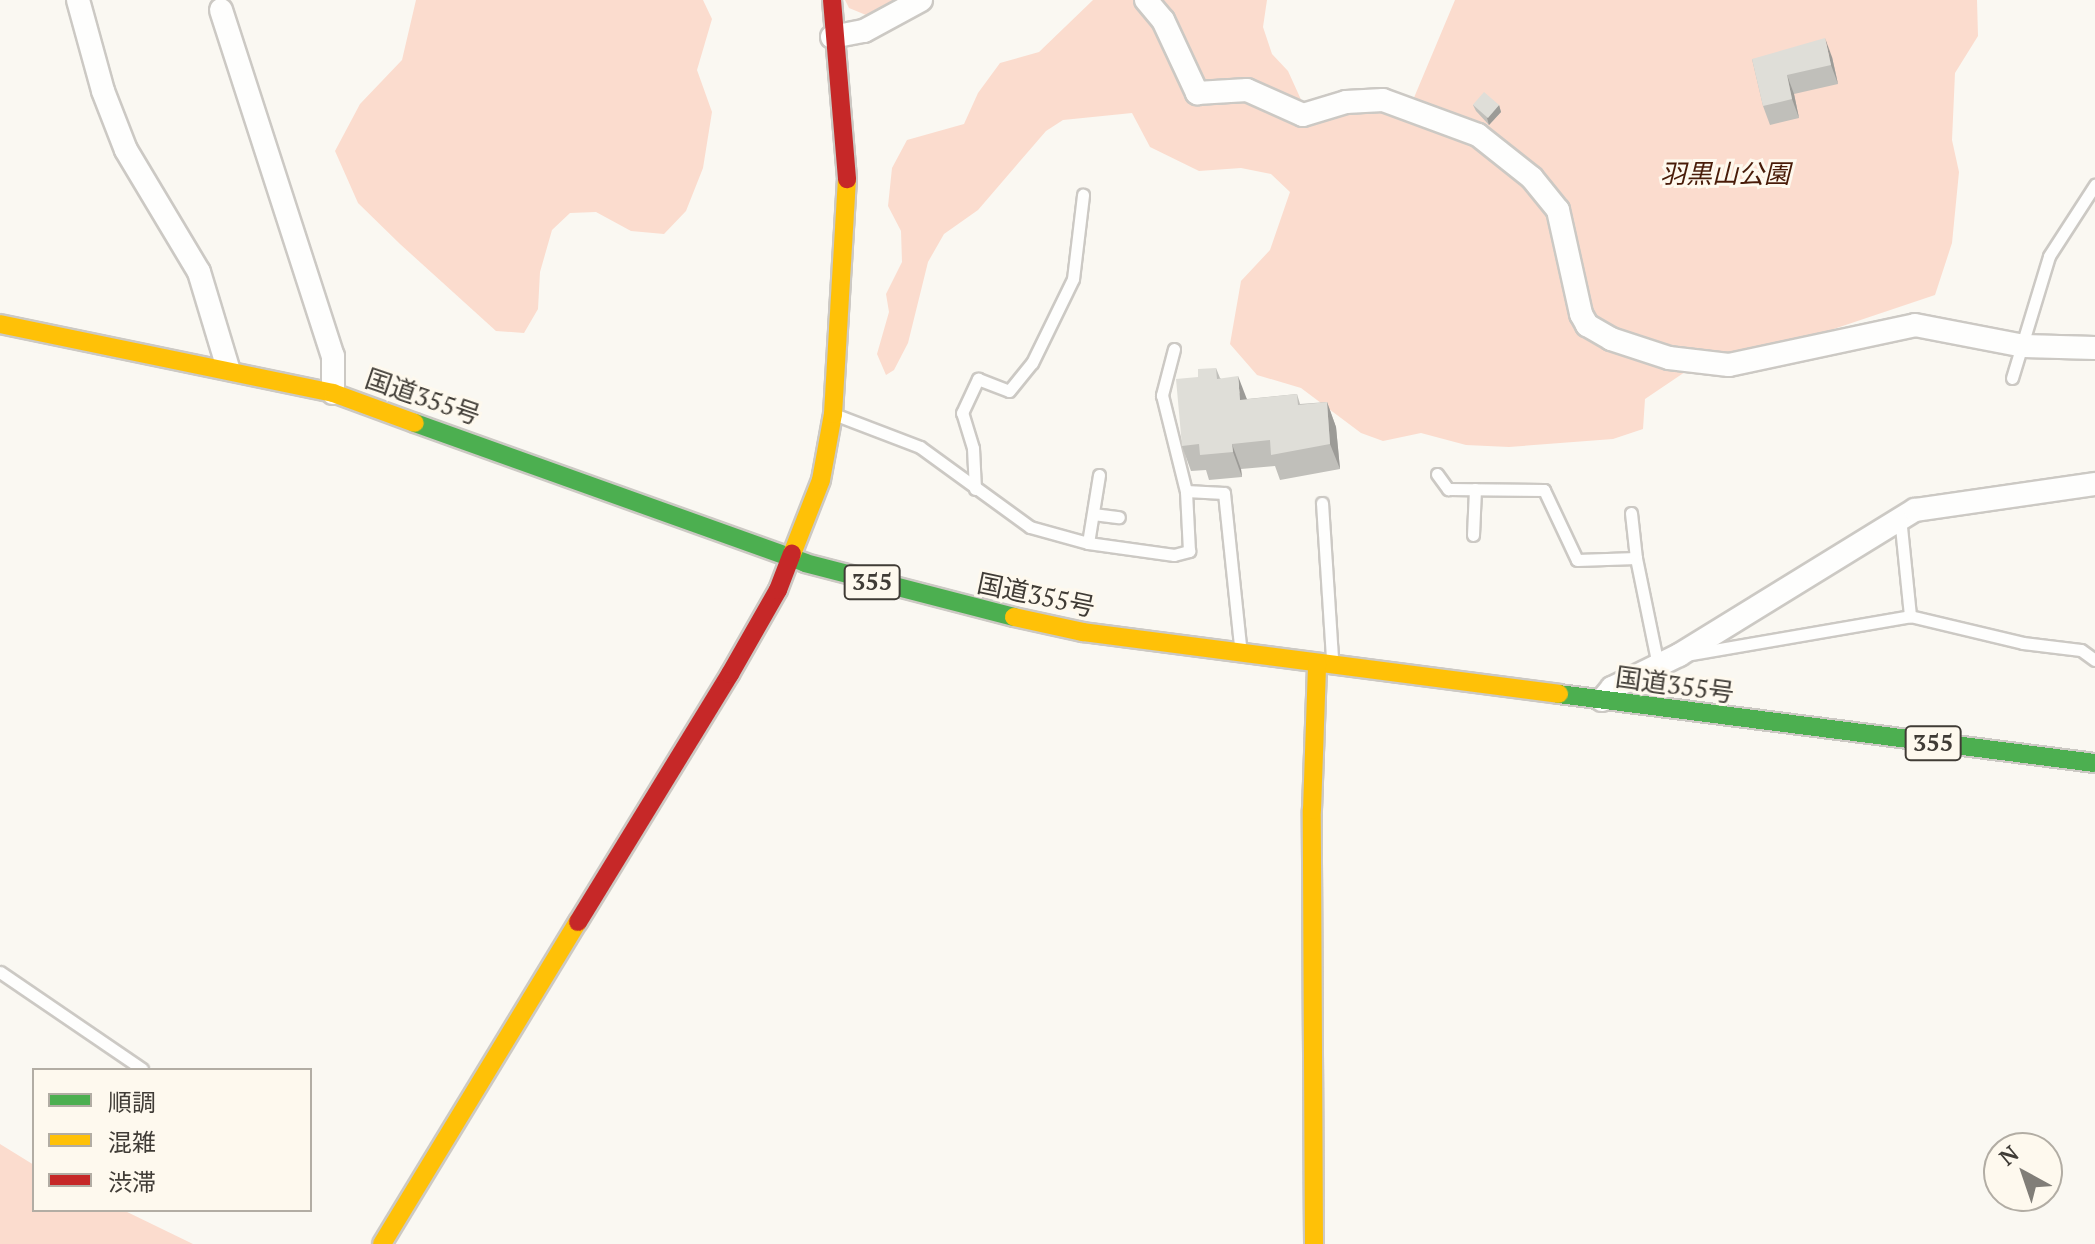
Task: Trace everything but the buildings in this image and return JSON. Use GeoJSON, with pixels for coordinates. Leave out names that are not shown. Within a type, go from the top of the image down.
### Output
{"type":"FeatureCollection","features":[{"type":"Feature","properties":{"kind":"main road"},"geometry":{"type":"LineString","coordinates":[[382,1244],[730,674],[792,558],[821,480],[833,414],[848,154],[846,93],[832,37],[832,0]]}},
{"type":"Feature","properties":{"kind":"main road","name":"国道355号"},"geometry":{"type":"LineString","coordinates":[[0,324],[228,368],[333,393],[792,558],[953,604],[1083,632],[2095,763]]}},
{"type":"Feature","properties":{"kind":"main road"},"geometry":{"type":"LineString","coordinates":[[1314,1244],[1312,810],[1324,665]]}},
{"type":"Feature","properties":{"kind":"street"},"geometry":{"type":"LineString","coordinates":[[78,0],[103,91],[126,150],[199,272],[228,368]]}},
{"type":"Feature","properties":{"kind":"street"},"geometry":{"type":"LineString","coordinates":[[832,37],[864,31],[921,0]]}},
{"type":"Feature","properties":{"kind":"street"},"geometry":{"type":"LineString","coordinates":[[1146,0],[1163,20],[1197,93],[1247,90],[1303,115],[1346,102],[1383,100],[1478,135],[1532,178],[1558,210],[1581,314],[1611,339],[1669,358],[1729,365],[1915,325],[2024,346],[2095,348]]}},
{"type":"Feature","properties":{"kind":"street"},"geometry":{"type":"LineString","coordinates":[[221,10],[333,356],[333,393]]}},
{"type":"Feature","properties":{"kind":"street"},"geometry":{"type":"LineString","coordinates":[[1602,701],[1605,693],[1679,655],[1900,517],[1947,501],[2095,484]]}},
{"type":"Feature","properties":{"kind":"lane"},"geometry":{"type":"LineString","coordinates":[[2012,378],[2049,256],[2095,185]]}},
{"type":"Feature","properties":{"kind":"lane"},"geometry":{"type":"LineString","coordinates":[[975,489],[973,448],[962,413],[978,379],[1009,391],[1032,363],[1073,279],[1083,195]]}},
{"type":"Feature","properties":{"kind":"lane"},"geometry":{"type":"LineString","coordinates":[[833,414],[920,447],[1030,527],[1088,543],[1174,555],[1189,551],[1186,491],[1162,395],[1174,349]]}},
{"type":"Feature","properties":{"kind":"lane"},"geometry":{"type":"LineString","coordinates":[[1437,474],[1448,489],[1544,490],[1577,560],[1636,558]]}},
{"type":"Feature","properties":{"kind":"lane"},"geometry":{"type":"LineString","coordinates":[[1088,543],[1099,475]]}},
{"type":"Feature","properties":{"kind":"lane"},"geometry":{"type":"LineString","coordinates":[[1473,535],[1475,489]]}},
{"type":"Feature","properties":{"kind":"lane"},"geometry":{"type":"LineString","coordinates":[[1186,491],[1224,493],[1241,653]]}},
{"type":"Feature","properties":{"kind":"lane"},"geometry":{"type":"LineString","coordinates":[[1322,503],[1324,665]]}},
{"type":"Feature","properties":{"kind":"lane"},"geometry":{"type":"LineString","coordinates":[[1631,513],[1636,558],[1658,665]]}},
{"type":"Feature","properties":{"kind":"lane"},"geometry":{"type":"LineString","coordinates":[[1093,514],[1119,517]]}},
{"type":"Feature","properties":{"kind":"lane"},"geometry":{"type":"LineString","coordinates":[[1900,517],[1910,616]]}},
{"type":"Feature","properties":{"kind":"lane"},"geometry":{"type":"LineString","coordinates":[[1679,655],[1910,616],[2023,643],[2081,650],[2095,660]]}},
{"type":"Feature","properties":{"kind":"lane"},"geometry":{"type":"LineString","coordinates":[[0,972],[141,1068]]}},
{"type":"Feature","properties":{"kind":"green space"},"geometry":{"type":"Polygon","coordinates":[[[416,0],[703,0],[712,19],[697,70],[712,112],[703,168],[686,211],[664,234],[631,231],[596,212],[570,213],[552,230],[540,272],[538,309],[524,333],[496,331],[400,244],[358,203],[335,151],[360,104],[402,60],[416,0]]]}},
{"type":"Feature","properties":{"kind":"green space"},"geometry":{"type":"Polygon","coordinates":[[[845,0],[900,0],[866,15],[849,8],[845,0]]]}},
{"type":"Feature","properties":{"kind":"green space","name":"羽黒山公園"},"geometry":{"type":"Polygon","coordinates":[[[1093,0],[1267,0],[1263,27],[1272,54],[1288,71],[1303,104],[1413,100],[1455,0],[1977,0],[1978,36],[1955,73],[1952,140],[1959,172],[1952,243],[1935,295],[1792,343],[1685,372],[1645,399],[1643,429],[1613,439],[1509,447],[1466,445],[1421,433],[1383,441],[1361,433],[1301,388],[1257,375],[1230,344],[1241,281],[1270,250],[1290,192],[1271,174],[1241,168],[1199,171],[1150,147],[1132,113],[1063,120],[1046,131],[978,210],[944,234],[928,262],[908,343],[894,370],[886,375],[877,354],[889,312],[886,294],[902,262],[901,231],[888,206],[892,168],[907,140],[964,124],[978,93],[1000,63],[1039,52],[1093,0]]]}},
{"type":"Feature","properties":{"kind":"green space"},"geometry":{"type":"Polygon","coordinates":[[[0,1144],[32,1164],[32,1212],[127,1212],[193,1244],[0,1244],[0,1144]]]}},
{"type":"Feature","properties":{"kind":"traffic: fast"},"geometry":{"type":"LineString","coordinates":[[415,423],[805,563],[1014,617]]}},
{"type":"Feature","properties":{"kind":"traffic: fast"},"geometry":{"type":"LineString","coordinates":[[1559,694],[2095,763]]}},
{"type":"Feature","properties":{"kind":"traffic: slow"},"geometry":{"type":"LineString","coordinates":[[792,554],[821,480],[833,414],[847,179]]}},
{"type":"Feature","properties":{"kind":"traffic: slow"},"geometry":{"type":"LineString","coordinates":[[0,324],[333,393],[415,423]]}},
{"type":"Feature","properties":{"kind":"traffic: slow"},"geometry":{"type":"LineString","coordinates":[[1014,617],[1083,632],[1559,694]]}},
{"type":"Feature","properties":{"kind":"traffic: slow"},"geometry":{"type":"LineString","coordinates":[[1314,1244],[1312,810],[1317,664]]}},
{"type":"Feature","properties":{"kind":"traffic: slow"},"geometry":{"type":"LineString","coordinates":[[382,1244],[578,922]]}},
{"type":"Feature","properties":{"kind":"traffic: jam"},"geometry":{"type":"LineString","coordinates":[[832,0],[847,179]]}},
{"type":"Feature","properties":{"kind":"traffic: jam"},"geometry":{"type":"LineString","coordinates":[[578,922],[730,674],[778,590],[792,554]]}}]}
